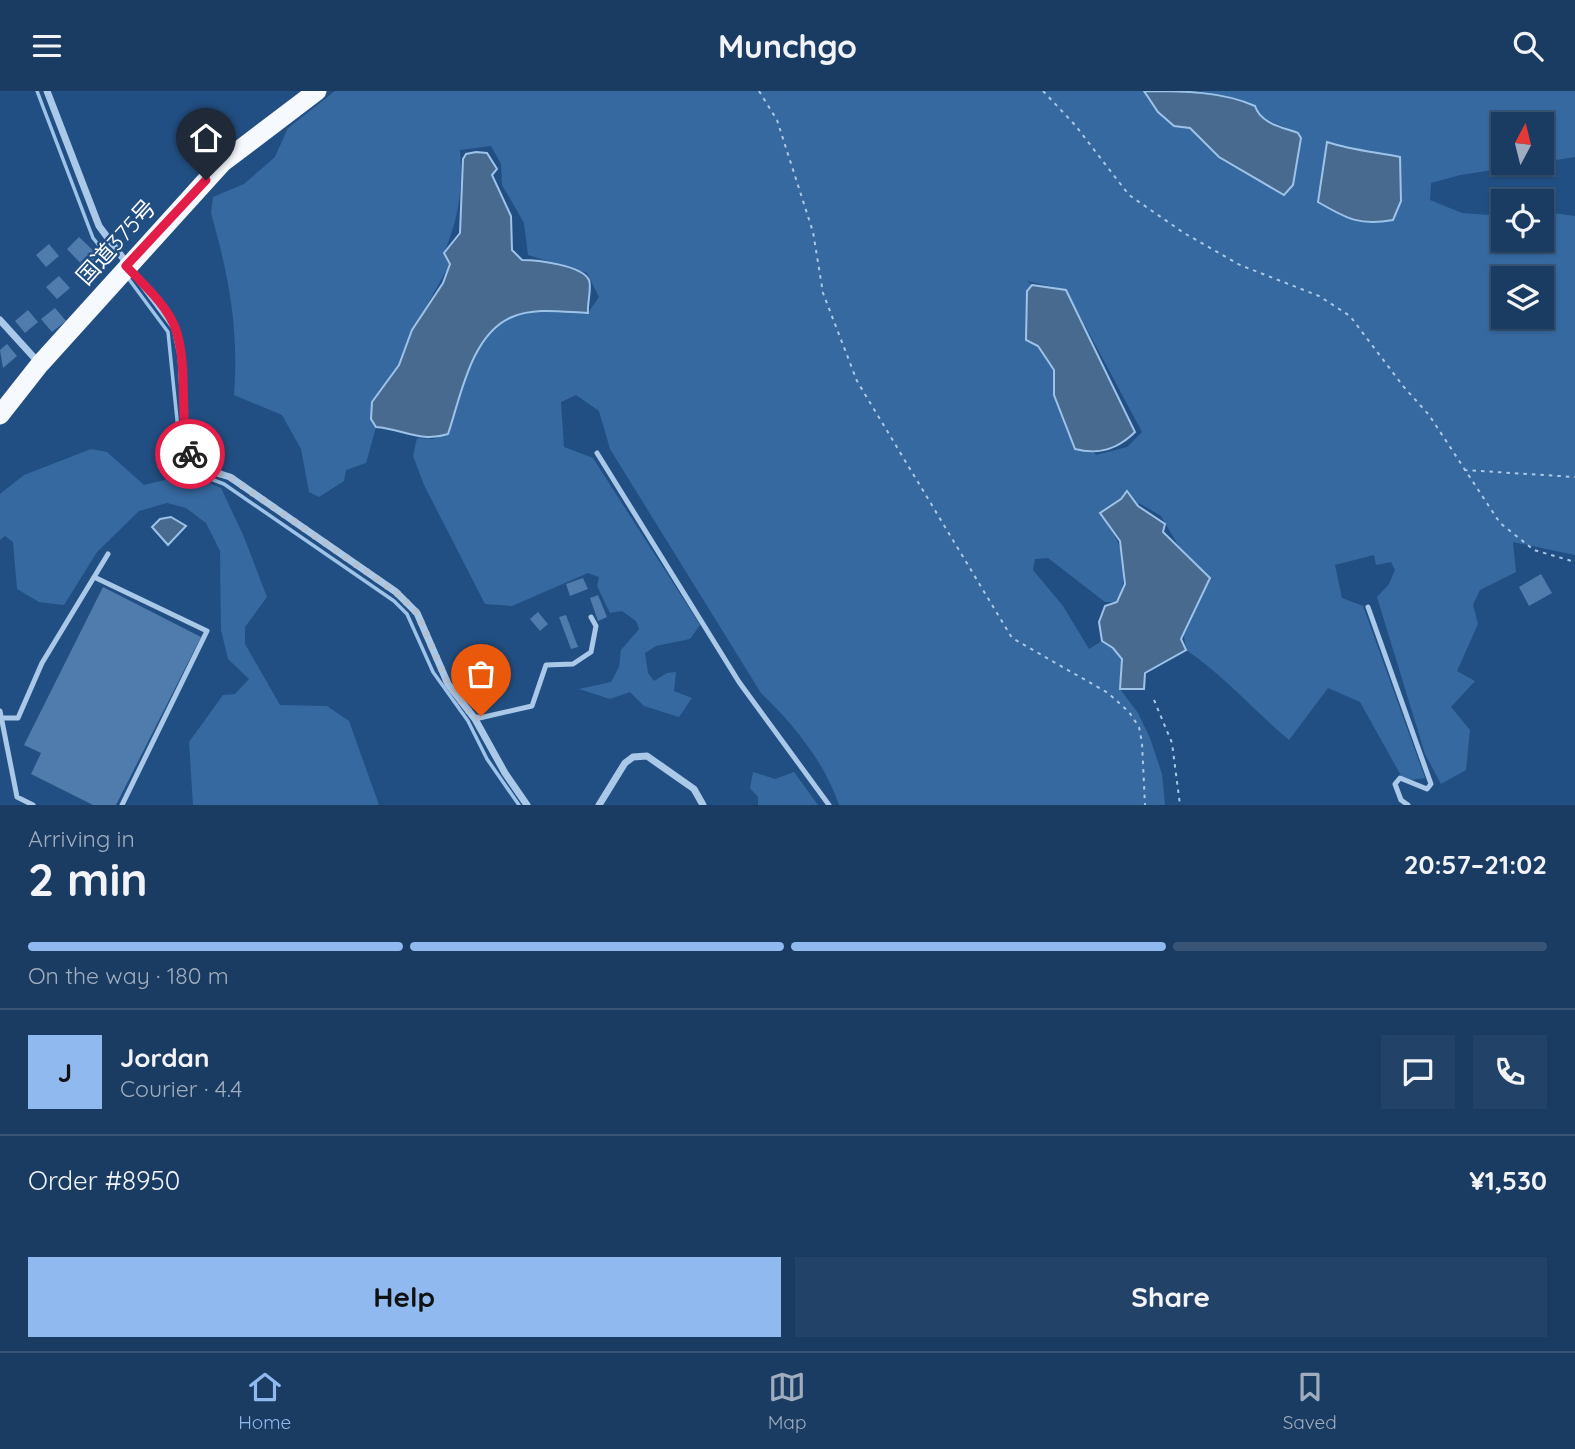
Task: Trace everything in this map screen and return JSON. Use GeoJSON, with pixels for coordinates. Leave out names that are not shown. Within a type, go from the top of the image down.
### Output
{"type":"FeatureCollection","features":[{"type":"Feature","properties":{"kind":"highway","name":"国道375号"},"geometry":{"type":"LineString","coordinates":[[0,415],[40,364],[126,266],[222,163],[317,91]]}},
{"type":"Feature","properties":{"kind":"street"},"geometry":{"type":"LineString","coordinates":[[47,91],[99,226],[126,266],[156,299],[176,328],[181,356],[185,436],[191,456],[204,469],[230,477],[396,592],[417,613],[448,684],[475,719],[527,805]]}},
{"type":"Feature","properties":{"kind":"street"},"geometry":{"type":"LineString","coordinates":[[0,320],[40,364]]}},
{"type":"Feature","properties":{"kind":"street"},"geometry":{"type":"LineString","coordinates":[[599,805],[625,762],[633,757],[647,756],[694,789],[703,805]]}},
{"type":"Feature","properties":{"kind":"lane"},"geometry":{"type":"LineString","coordinates":[[597,453],[739,682],[830,805]]}},
{"type":"Feature","properties":{"kind":"lane"},"geometry":{"type":"LineString","coordinates":[[3,719],[18,718],[42,663],[108,554]]}},
{"type":"Feature","properties":{"kind":"lane"},"geometry":{"type":"LineString","coordinates":[[94,577],[207,631],[122,805]]}},
{"type":"Feature","properties":{"kind":"lane"},"geometry":{"type":"LineString","coordinates":[[1368,607],[1431,784],[1427,789],[1401,778],[1395,784],[1401,800],[1408,805]]}},
{"type":"Feature","properties":{"kind":"lane"},"geometry":{"type":"LineString","coordinates":[[475,719],[532,706],[546,665],[573,664],[591,652],[596,626],[591,617]]}},
{"type":"Feature","properties":{"kind":"lane"},"geometry":{"type":"LineString","coordinates":[[0,711],[17,797],[33,805]]}},
{"type":"Feature","properties":{"kind":"path"},"geometry":{"type":"LineString","coordinates":[[759,91],[777,120],[813,232],[823,293],[857,381],[1012,638],[1108,692],[1129,712],[1139,727],[1142,743],[1145,805]]}},
{"type":"Feature","properties":{"kind":"path"},"geometry":{"type":"LineString","coordinates":[[1043,91],[1075,125],[1129,195],[1184,233],[1240,265],[1319,296],[1350,316],[1403,386],[1429,415],[1500,523],[1524,545],[1575,562]]}},
{"type":"Feature","properties":{"kind":"path"},"geometry":{"type":"LineString","coordinates":[[1463,470],[1575,477]]}},
{"type":"Feature","properties":{"kind":"path"},"geometry":{"type":"LineString","coordinates":[[1154,700],[1172,743],[1180,805]]}},
{"type":"Feature","properties":{"kind":"shaded area"},"geometry":{"type":"Polygon","coordinates":[[[335,91],[1144,91],[1174,126],[1190,128],[1219,157],[1298,133],[1200,91],[1575,91],[1575,157],[1554,160],[1554,112],[1491,112],[1491,170],[1431,183],[1430,200],[1462,213],[1491,215],[1491,252],[1554,252],[1554,213],[1575,216],[1575,555],[1513,542],[1516,572],[1480,590],[1473,605],[1478,624],[1457,671],[1475,681],[1451,707],[1470,730],[1466,770],[1441,784],[1425,754],[1377,597],[1389,584],[1395,570],[1391,562],[1376,565],[1374,555],[1335,565],[1342,598],[1363,606],[1425,778],[1404,781],[1360,702],[1328,688],[1289,740],[1186,650],[1184,636],[1210,578],[1181,550],[1161,516],[1139,503],[1138,506],[1127,492],[1100,513],[1114,535],[1122,555],[1124,577],[1117,602],[1105,602],[1048,558],[1035,559],[1033,570],[1063,606],[1089,649],[1102,641],[1113,647],[1122,659],[1120,689],[1138,713],[1150,738],[1162,774],[1165,805],[839,805],[817,759],[785,717],[761,693],[610,449],[599,411],[576,395],[561,402],[564,447],[593,458],[700,625],[690,639],[656,646],[645,653],[648,673],[654,681],[667,673],[676,672],[674,691],[692,698],[679,717],[644,706],[630,692],[610,699],[579,689],[611,682],[619,667],[621,650],[639,629],[636,621],[622,611],[610,613],[597,586],[599,577],[588,573],[512,606],[485,604],[424,485],[413,456],[417,438],[433,439],[448,433],[477,351],[498,325],[512,317],[530,312],[588,313],[599,297],[587,273],[528,255],[524,223],[502,185],[501,164],[491,146],[460,150],[459,203],[444,253],[450,264],[413,330],[399,365],[372,402],[371,419],[376,427],[366,463],[346,470],[344,481],[319,497],[309,492],[301,449],[282,415],[234,395],[234,325],[223,259],[211,213],[213,197],[244,184],[275,157],[288,128],[335,91]],[[1027,281],[1032,285],[1027,291],[1038,345],[1054,371],[1054,395],[1096,455],[1127,447],[1142,432],[1066,290],[1027,281]]]}},
{"type":"Feature","properties":{"kind":"shaded area"},"geometry":{"type":"Polygon","coordinates":[[[1144,91],[1229,97],[1255,106],[1267,121],[1298,133],[1301,138],[1293,185],[1284,195],[1219,157],[1190,128],[1174,126],[1158,112],[1144,91]]]}},
{"type":"Feature","properties":{"kind":"shaded area"},"geometry":{"type":"Polygon","coordinates":[[[1327,142],[1400,157],[1401,201],[1393,220],[1354,220],[1318,202],[1327,142]]]}},
{"type":"Feature","properties":{"kind":"shaded area"},"geometry":{"type":"Polygon","coordinates":[[[487,153],[497,169],[492,175],[511,216],[512,250],[522,260],[558,264],[585,275],[590,283],[588,313],[530,312],[512,317],[498,325],[477,351],[448,434],[429,437],[376,427],[371,419],[372,402],[399,365],[412,330],[443,283],[450,264],[444,253],[460,233],[463,159],[466,154],[487,153]]]}},
{"type":"Feature","properties":{"kind":"shaded area"},"geometry":{"type":"Polygon","coordinates":[[[1032,285],[1066,290],[1135,432],[1114,447],[1099,451],[1075,449],[1054,395],[1054,370],[1038,346],[1026,340],[1027,291],[1032,285]]]}},
{"type":"Feature","properties":{"kind":"shaded area"},"geometry":{"type":"Polygon","coordinates":[[[91,449],[107,452],[144,485],[189,474],[221,488],[244,537],[267,597],[245,627],[245,644],[280,705],[327,706],[349,721],[379,805],[193,805],[189,742],[223,695],[235,694],[249,679],[228,659],[221,630],[220,551],[206,523],[186,508],[167,503],[139,511],[97,552],[64,605],[39,602],[17,589],[13,542],[5,536],[0,540],[0,494],[24,475],[91,449]]]}},
{"type":"Feature","properties":{"kind":"shaded area"},"geometry":{"type":"Polygon","coordinates":[[[1127,491],[1138,506],[1165,524],[1163,532],[1210,578],[1181,639],[1186,650],[1145,673],[1144,689],[1120,689],[1122,659],[1113,648],[1102,641],[1099,622],[1105,606],[1117,602],[1125,584],[1120,541],[1100,513],[1121,499],[1127,491]]]}},
{"type":"Feature","properties":{"kind":"shaded area"},"geometry":{"type":"Polygon","coordinates":[[[171,517],[186,526],[168,545],[152,527],[160,519],[171,517]]]}},
{"type":"Feature","properties":{"kind":"shaded area"},"geometry":{"type":"Polygon","coordinates":[[[753,772],[775,779],[794,772],[818,805],[758,805],[758,797],[750,788],[753,772]]]}},
{"type":"Feature","properties":{"kind":"building"},"geometry":{"type":"Polygon","coordinates":[[[79,237],[98,255],[85,268],[67,249],[79,237]]]}},
{"type":"Feature","properties":{"kind":"building"},"geometry":{"type":"Polygon","coordinates":[[[49,244],[59,256],[46,267],[36,255],[49,244]]]}},
{"type":"Feature","properties":{"kind":"building"},"geometry":{"type":"Polygon","coordinates":[[[59,276],[70,288],[57,299],[46,287],[59,276]]]}},
{"type":"Feature","properties":{"kind":"building"},"geometry":{"type":"Polygon","coordinates":[[[55,308],[66,321],[52,332],[41,319],[55,308]]]}},
{"type":"Feature","properties":{"kind":"building"},"geometry":{"type":"Polygon","coordinates":[[[28,310],[38,322],[25,333],[15,321],[28,310]]]}},
{"type":"Feature","properties":{"kind":"building"},"geometry":{"type":"Polygon","coordinates":[[[7,344],[17,356],[3,368],[0,350],[7,344]]]}},
{"type":"Feature","properties":{"kind":"building"},"geometry":{"type":"Polygon","coordinates":[[[1541,574],[1552,593],[1529,606],[1519,587],[1541,574]]]}},
{"type":"Feature","properties":{"kind":"building"},"geometry":{"type":"Polygon","coordinates":[[[583,578],[588,589],[570,596],[566,584],[583,578]]]}},
{"type":"Feature","properties":{"kind":"building"},"geometry":{"type":"Polygon","coordinates":[[[103,587],[201,637],[116,805],[93,805],[31,774],[41,753],[24,745],[103,587]]]}},
{"type":"Feature","properties":{"kind":"building"},"geometry":{"type":"Polygon","coordinates":[[[598,595],[607,617],[598,621],[590,598],[598,595]]]}},
{"type":"Feature","properties":{"kind":"building"},"geometry":{"type":"Polygon","coordinates":[[[538,612],[548,624],[540,631],[530,619],[538,612]]]}},
{"type":"Feature","properties":{"kind":"building"},"geometry":{"type":"Polygon","coordinates":[[[566,615],[578,647],[571,649],[559,617],[566,615]]]}},
{"type":"Feature","properties":{"kind":"waterway"},"geometry":{"type":"LineString","coordinates":[[37,91],[93,238],[110,259]]}},
{"type":"Feature","properties":{"kind":"waterway"},"geometry":{"type":"LineString","coordinates":[[128,278],[168,332],[182,468],[224,484],[394,601],[407,614],[433,672],[468,721],[487,759],[519,805]]}},
{"type":"Feature","properties":{"kind":"way so far"},"geometry":{"type":"LineString","coordinates":[[190,454],[204,469],[230,477],[396,592],[417,613],[448,684],[475,719],[481,716]]}},
{"type":"Feature","properties":{"kind":"route"},"geometry":{"type":"LineString","coordinates":[[190,454],[185,436],[181,356],[176,328],[156,299],[126,266],[206,180]]}}]}
